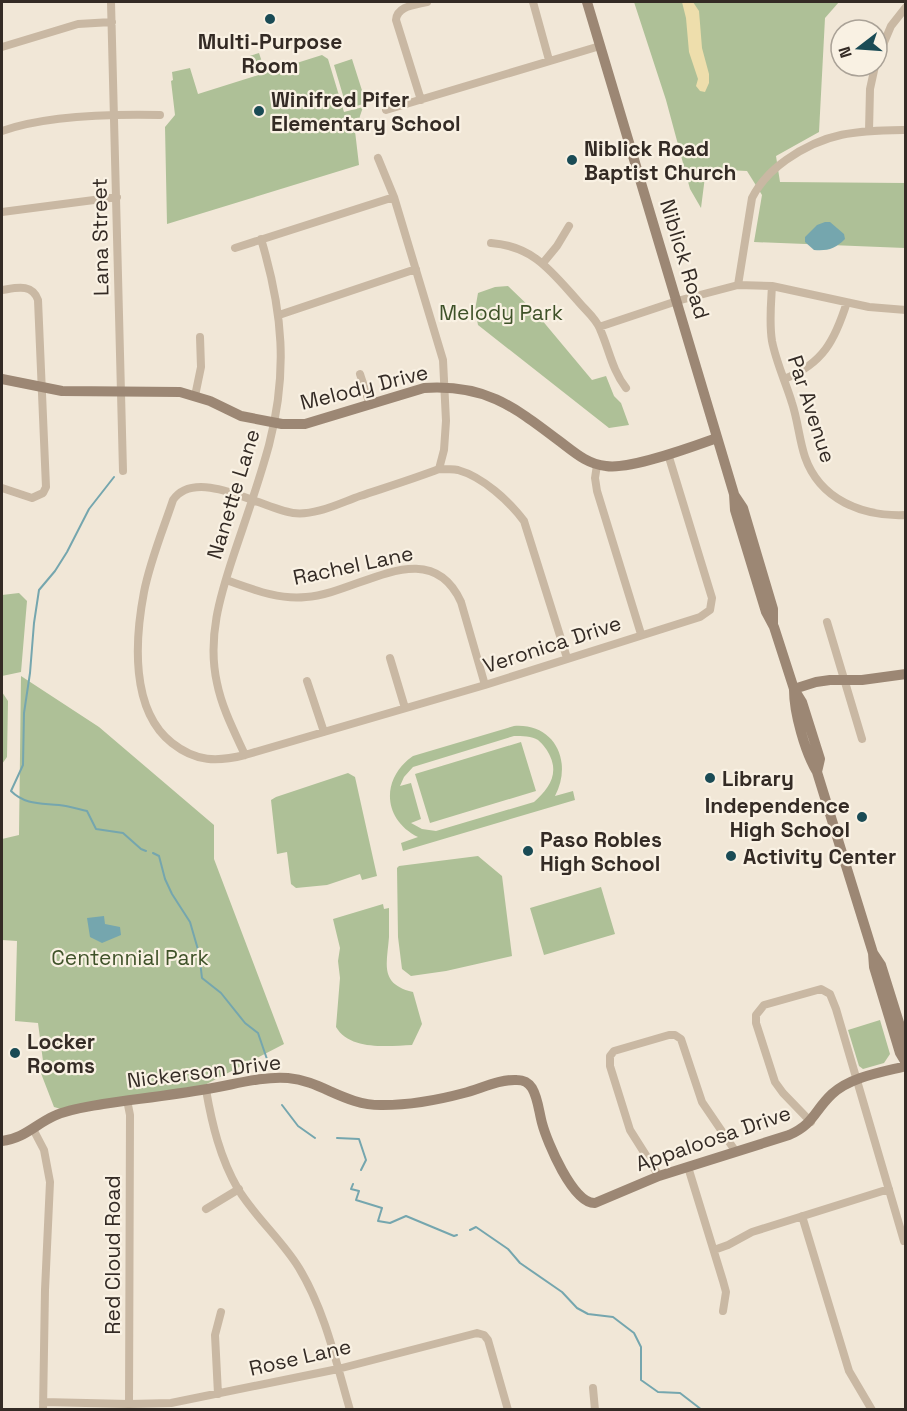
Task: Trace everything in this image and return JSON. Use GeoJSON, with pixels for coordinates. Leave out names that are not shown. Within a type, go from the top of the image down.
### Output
{"type":"FeatureCollection","features":[{"type":"Feature","properties":{"kind":"street","name":"Lana Street"},"geometry":{"type":"LineString","coordinates":[[111,2],[123,471]]}},
{"type":"Feature","properties":{"kind":"street"},"geometry":{"type":"LineString","coordinates":[[421,100],[396,15],[400,10],[427,2]]}},
{"type":"Feature","properties":{"kind":"street"},"geometry":{"type":"LineString","coordinates":[[533,2],[549,60]]}},
{"type":"Feature","properties":{"kind":"street","name":"Niblick Road"},"geometry":{"type":"LineString","coordinates":[[587,2],[734,494],[735,510],[766,612],[774,627],[794,690],[794,702],[811,762],[817,772],[873,953],[874,967],[900,1053],[906,1064]]}},
{"type":"Feature","properties":{"kind":"street"},"geometry":{"type":"LineString","coordinates":[[889,31],[906,7]]}},
{"type":"Feature","properties":{"kind":"street"},"geometry":{"type":"LineString","coordinates":[[2,47],[78,24],[112,22]]}},
{"type":"Feature","properties":{"kind":"street"},"geometry":{"type":"LineString","coordinates":[[386,110],[600,46]]}},
{"type":"Feature","properties":{"kind":"street"},"geometry":{"type":"LineString","coordinates":[[869,130],[872,78]]}},
{"type":"Feature","properties":{"kind":"street"},"geometry":{"type":"LineString","coordinates":[[2,131],[23,125],[115,115],[160,115]]}},
{"type":"Feature","properties":{"kind":"street"},"geometry":{"type":"LineString","coordinates":[[738,285],[748,211],[752,198],[764,179],[794,154],[822,139],[869,130],[906,130]]}},
{"type":"Feature","properties":{"kind":"street"},"geometry":{"type":"LineString","coordinates":[[378,158],[394,197],[443,360],[444,450],[439,469]]}},
{"type":"Feature","properties":{"kind":"street"},"geometry":{"type":"LineString","coordinates":[[2,212],[117,197]]}},
{"type":"Feature","properties":{"kind":"street"},"geometry":{"type":"LineString","coordinates":[[235,248],[394,197]]}},
{"type":"Feature","properties":{"kind":"street"},"geometry":{"type":"LineString","coordinates":[[543,262],[557,246],[569,226]]}},
{"type":"Feature","properties":{"kind":"street","name":"Nanette Lane"},"geometry":{"type":"LineString","coordinates":[[245,755],[221,699],[214,668],[214,631],[226,580],[269,444],[281,366],[279,315],[275,290],[261,239]]}},
{"type":"Feature","properties":{"kind":"street"},"geometry":{"type":"LineString","coordinates":[[491,243],[513,246],[543,262],[600,327],[618,378],[626,388]]}},
{"type":"Feature","properties":{"kind":"street"},"geometry":{"type":"LineString","coordinates":[[279,315],[416,269]]}},
{"type":"Feature","properties":{"kind":"street"},"geometry":{"type":"LineString","coordinates":[[600,327],[677,301],[738,285],[772,286],[869,307],[906,310]]}},
{"type":"Feature","properties":{"kind":"street","name":"Par Avenue"},"geometry":{"type":"LineString","coordinates":[[772,286],[770,322],[772,341],[806,459],[824,487],[838,499],[859,510],[878,515],[906,515]]}},
{"type":"Feature","properties":{"kind":"street"},"geometry":{"type":"LineString","coordinates":[[2,290],[27,288],[36,294],[39,307],[46,487],[43,494],[32,498],[2,488]]}},
{"type":"Feature","properties":{"kind":"street"},"geometry":{"type":"LineString","coordinates":[[784,379],[806,369],[829,347],[847,302]]}},
{"type":"Feature","properties":{"kind":"street"},"geometry":{"type":"LineString","coordinates":[[195,396],[201,367],[200,337]]}},
{"type":"Feature","properties":{"kind":"street"},"geometry":{"type":"LineString","coordinates":[[360,374],[370,405]]}},
{"type":"Feature","properties":{"kind":"street","name":"Melody Drive"},"geometry":{"type":"LineString","coordinates":[[2,379],[62,391],[180,392],[210,401],[241,416],[273,424],[305,424],[424,388],[445,387],[486,394],[508,404],[583,459],[597,465]]}},
{"type":"Feature","properties":{"kind":"street"},"geometry":{"type":"LineString","coordinates":[[641,634],[597,490],[595,478],[597,465],[608,467],[631,464],[717,438]]}},
{"type":"Feature","properties":{"kind":"street","name":"Veronica Drive"},"geometry":{"type":"LineString","coordinates":[[252,500],[210,488],[190,488],[177,493],[144,592],[138,648],[139,673],[145,702],[153,722],[161,734],[181,750],[201,758],[219,761],[485,685],[706,614],[712,605],[712,598],[668,454]]}},
{"type":"Feature","properties":{"kind":"street"},"geometry":{"type":"LineString","coordinates":[[252,500],[289,513],[307,514],[439,469],[457,470],[482,482],[515,509],[524,521],[567,658]]}},
{"type":"Feature","properties":{"kind":"street","name":"Rachel Lane"},"geometry":{"type":"LineString","coordinates":[[226,580],[273,596],[308,597],[323,595],[401,570],[425,568],[447,580],[455,590],[461,602],[485,685]]}},
{"type":"Feature","properties":{"kind":"street"},"geometry":{"type":"LineString","coordinates":[[826,622],[862,739]]}},
{"type":"Feature","properties":{"kind":"street"},"geometry":{"type":"LineString","coordinates":[[390,658],[405,708]]}},
{"type":"Feature","properties":{"kind":"street"},"geometry":{"type":"LineString","coordinates":[[794,690],[816,682],[862,680],[906,674]]}},
{"type":"Feature","properties":{"kind":"street"},"geometry":{"type":"LineString","coordinates":[[307,681],[324,732]]}},
{"type":"Feature","properties":{"kind":"street","name":"Niblick Road"},"geometry":{"type":"LineString","coordinates":[[873,953],[881,965],[906,1045]]}},
{"type":"Feature","properties":{"kind":"street"},"geometry":{"type":"LineString","coordinates":[[810,1122],[775,1082],[756,1023],[756,1015],[764,1005],[821,989],[830,994],[838,1015],[904,1241]]}},
{"type":"Feature","properties":{"kind":"street"},"geometry":{"type":"LineString","coordinates":[[659,1176],[630,1130],[610,1066],[610,1056],[614,1051],[675,1035],[681,1040],[702,1102],[736,1152]]}},
{"type":"Feature","properties":{"kind":"street","name":"Appaloosa Drive"},"geometry":{"type":"LineString","coordinates":[[566,1174],[577,1192],[590,1203],[595,1203],[659,1176],[801,1130],[843,1086],[906,1064]]}},
{"type":"Feature","properties":{"kind":"street","name":"Nickerson Drive"},"geometry":{"type":"LineString","coordinates":[[2,1141],[20,1136],[66,1112],[127,1100],[206,1090],[265,1079],[286,1078],[316,1085],[354,1102],[383,1105],[447,1097],[507,1081],[525,1082],[534,1092],[551,1147],[566,1174]]}},
{"type":"Feature","properties":{"kind":"street"},"geometry":{"type":"LineString","coordinates":[[206,1090],[211,1122],[223,1158],[239,1189],[288,1251],[311,1289],[350,1410]]}},
{"type":"Feature","properties":{"kind":"street","name":"Red Cloud Road"},"geometry":{"type":"LineString","coordinates":[[127,1100],[130,1114],[129,1407]]}},
{"type":"Feature","properties":{"kind":"street"},"geometry":{"type":"LineString","coordinates":[[33,1129],[44,1150],[50,1182],[43,1406]]}},
{"type":"Feature","properties":{"kind":"street"},"geometry":{"type":"LineString","coordinates":[[688,1167],[726,1292],[723,1311]]}},
{"type":"Feature","properties":{"kind":"street"},"geometry":{"type":"LineString","coordinates":[[206,1209],[239,1189]]}},
{"type":"Feature","properties":{"kind":"street"},"geometry":{"type":"LineString","coordinates":[[714,1250],[752,1232],[889,1189]]}},
{"type":"Feature","properties":{"kind":"street"},"geometry":{"type":"LineString","coordinates":[[802,1216],[849,1371],[872,1410]]}},
{"type":"Feature","properties":{"kind":"street"},"geometry":{"type":"LineString","coordinates":[[218,1394],[215,1335],[221,1312]]}},
{"type":"Feature","properties":{"kind":"street","name":"Rose Lane"},"geometry":{"type":"LineString","coordinates":[[43,1406],[129,1407],[171,1403],[338,1368],[477,1333],[484,1335],[488,1340],[507,1409]]}},
{"type":"Feature","properties":{"kind":"street"},"geometry":{"type":"LineString","coordinates":[[593,1388],[595,1410]]}},
{"type":"Feature","properties":{"kind":"green space"},"geometry":{"type":"Polygon","coordinates":[[[634,2],[839,2],[825,18],[819,132],[776,156],[780,182],[905,183],[905,248],[754,242],[762,195],[747,171],[706,169],[701,208],[690,189],[666,100],[634,2]]]}},
{"type":"Feature","properties":{"kind":"green space"},"geometry":{"type":"Polygon","coordinates":[[[259,53],[265,71],[254,74],[253,70],[250,71],[246,57],[259,53]]]}},
{"type":"Feature","properties":{"kind":"green space"},"geometry":{"type":"Polygon","coordinates":[[[322,55],[328,59],[344,112],[363,107],[355,131],[359,165],[167,224],[165,127],[175,115],[172,72],[190,68],[198,94],[322,55]]]}},
{"type":"Feature","properties":{"kind":"green space"},"geometry":{"type":"Polygon","coordinates":[[[352,59],[366,103],[347,109],[334,65],[352,59]]]}},
{"type":"Feature","properties":{"kind":"green space","name":"Melody Park"},"geometry":{"type":"Polygon","coordinates":[[[508,286],[536,313],[592,380],[606,376],[614,396],[621,403],[629,425],[609,428],[478,325],[475,310],[478,293],[495,287],[508,286]]]}},
{"type":"Feature","properties":{"kind":"green space"},"geometry":{"type":"Polygon","coordinates":[[[19,593],[27,601],[21,672],[2,676],[2,595],[19,593]]]}},
{"type":"Feature","properties":{"kind":"green space","name":"Centennial Park"},"geometry":{"type":"Polygon","coordinates":[[[21,676],[99,727],[214,825],[214,859],[284,1044],[191,1092],[68,1111],[54,1107],[37,1063],[43,1061],[38,1023],[15,1021],[17,941],[2,940],[2,839],[19,835],[21,676]]]}},
{"type":"Feature","properties":{"kind":"green space"},"geometry":{"type":"Polygon","coordinates":[[[2,692],[8,701],[7,757],[2,764],[2,692]]]}},
{"type":"Feature","properties":{"kind":"green space"},"geometry":{"type":"Polygon","coordinates":[[[514,726],[528,727],[540,731],[557,747],[562,770],[555,796],[573,791],[575,800],[403,851],[401,843],[418,837],[406,829],[392,809],[391,787],[395,775],[413,756],[514,726]],[[514,736],[413,767],[400,786],[411,783],[421,819],[411,823],[422,829],[436,831],[534,802],[551,782],[553,770],[550,756],[538,740],[514,736]]]}},
{"type":"Feature","properties":{"kind":"green space"},"geometry":{"type":"Polygon","coordinates":[[[521,742],[536,791],[430,823],[415,774],[521,742]]]}},
{"type":"Feature","properties":{"kind":"green space"},"geometry":{"type":"Polygon","coordinates":[[[348,773],[355,777],[377,876],[362,880],[360,874],[327,885],[296,888],[291,884],[287,852],[277,854],[271,800],[348,773]]]}},
{"type":"Feature","properties":{"kind":"green space"},"geometry":{"type":"Polygon","coordinates":[[[478,856],[502,876],[512,956],[446,971],[411,976],[402,969],[398,937],[397,868],[478,856]]]}},
{"type":"Feature","properties":{"kind":"green space"},"geometry":{"type":"Polygon","coordinates":[[[601,887],[615,934],[544,955],[530,908],[601,887]]]}},
{"type":"Feature","properties":{"kind":"green space"},"geometry":{"type":"Polygon","coordinates":[[[383,904],[384,909],[389,908],[388,972],[395,984],[413,992],[422,1024],[412,1045],[360,1044],[342,1035],[336,1027],[340,948],[333,919],[383,904]]]}},
{"type":"Feature","properties":{"kind":"green space"},"geometry":{"type":"Polygon","coordinates":[[[880,1020],[890,1054],[884,1063],[863,1069],[859,1066],[848,1030],[880,1020]]]}},
{"type":"Feature","properties":{"kind":"sand"},"geometry":{"type":"Polygon","coordinates":[[[682,2],[693,2],[699,11],[702,48],[709,74],[709,83],[705,92],[700,91],[696,86],[698,79],[689,52],[682,2]]]}},
{"type":"Feature","properties":{"kind":"water"},"geometry":{"type":"Polygon","coordinates":[[[830,222],[844,234],[845,239],[831,249],[814,250],[805,242],[805,237],[817,225],[830,222]]]}},
{"type":"Feature","properties":{"kind":"water"},"geometry":{"type":"Polygon","coordinates":[[[104,916],[105,924],[120,927],[121,935],[102,943],[90,937],[87,918],[104,916]]]}},
{"type":"Feature","properties":{"kind":"waterway"},"geometry":{"type":"LineString","coordinates":[[114,477],[89,509],[67,552],[39,590],[24,713],[23,765],[11,791],[28,801],[87,811],[96,829],[123,833],[146,851]]}},
{"type":"Feature","properties":{"kind":"waterway"},"geometry":{"type":"LineString","coordinates":[[153,853],[159,856],[172,894],[190,922],[199,953],[202,978],[221,993],[245,1023],[258,1033],[269,1065]]}},
{"type":"Feature","properties":{"kind":"waterway"},"geometry":{"type":"LineString","coordinates":[[282,1105],[298,1126],[315,1138]]}},
{"type":"Feature","properties":{"kind":"waterway"},"geometry":{"type":"LineString","coordinates":[[337,1138],[359,1139],[366,1160],[361,1170]]}},
{"type":"Feature","properties":{"kind":"waterway"},"geometry":{"type":"LineString","coordinates":[[353,1184],[351,1189],[359,1191],[356,1200],[382,1208],[378,1221],[390,1223],[406,1216],[454,1236],[457,1235]]}},
{"type":"Feature","properties":{"kind":"waterway"},"geometry":{"type":"LineString","coordinates":[[470,1230],[476,1227],[508,1249],[520,1263],[562,1292],[577,1308],[588,1314],[613,1317],[634,1333],[641,1347],[641,1380],[658,1392],[680,1393],[702,1410]]}},
{"type":"Feature","properties":{"kind":"place","name":"Multi-Purpose Room"},"geometry":{"type":"Point","coordinates":[270,19]}},
{"type":"Feature","properties":{"kind":"place","name":"Winifred Pifer Elementary School"},"geometry":{"type":"Point","coordinates":[259,111]}},
{"type":"Feature","properties":{"kind":"place","name":"Niblick Road Baptist Church"},"geometry":{"type":"Point","coordinates":[572,160]}},
{"type":"Feature","properties":{"kind":"place","name":"Library"},"geometry":{"type":"Point","coordinates":[710,778]}},
{"type":"Feature","properties":{"kind":"place","name":"Independence High School"},"geometry":{"type":"Point","coordinates":[862,817]}},
{"type":"Feature","properties":{"kind":"place","name":"Paso Robles High School"},"geometry":{"type":"Point","coordinates":[528,851]}},
{"type":"Feature","properties":{"kind":"place","name":"Activity Center"},"geometry":{"type":"Point","coordinates":[731,856]}},
{"type":"Feature","properties":{"kind":"place","name":"Locker Rooms"},"geometry":{"type":"Point","coordinates":[15,1053]}}]}
